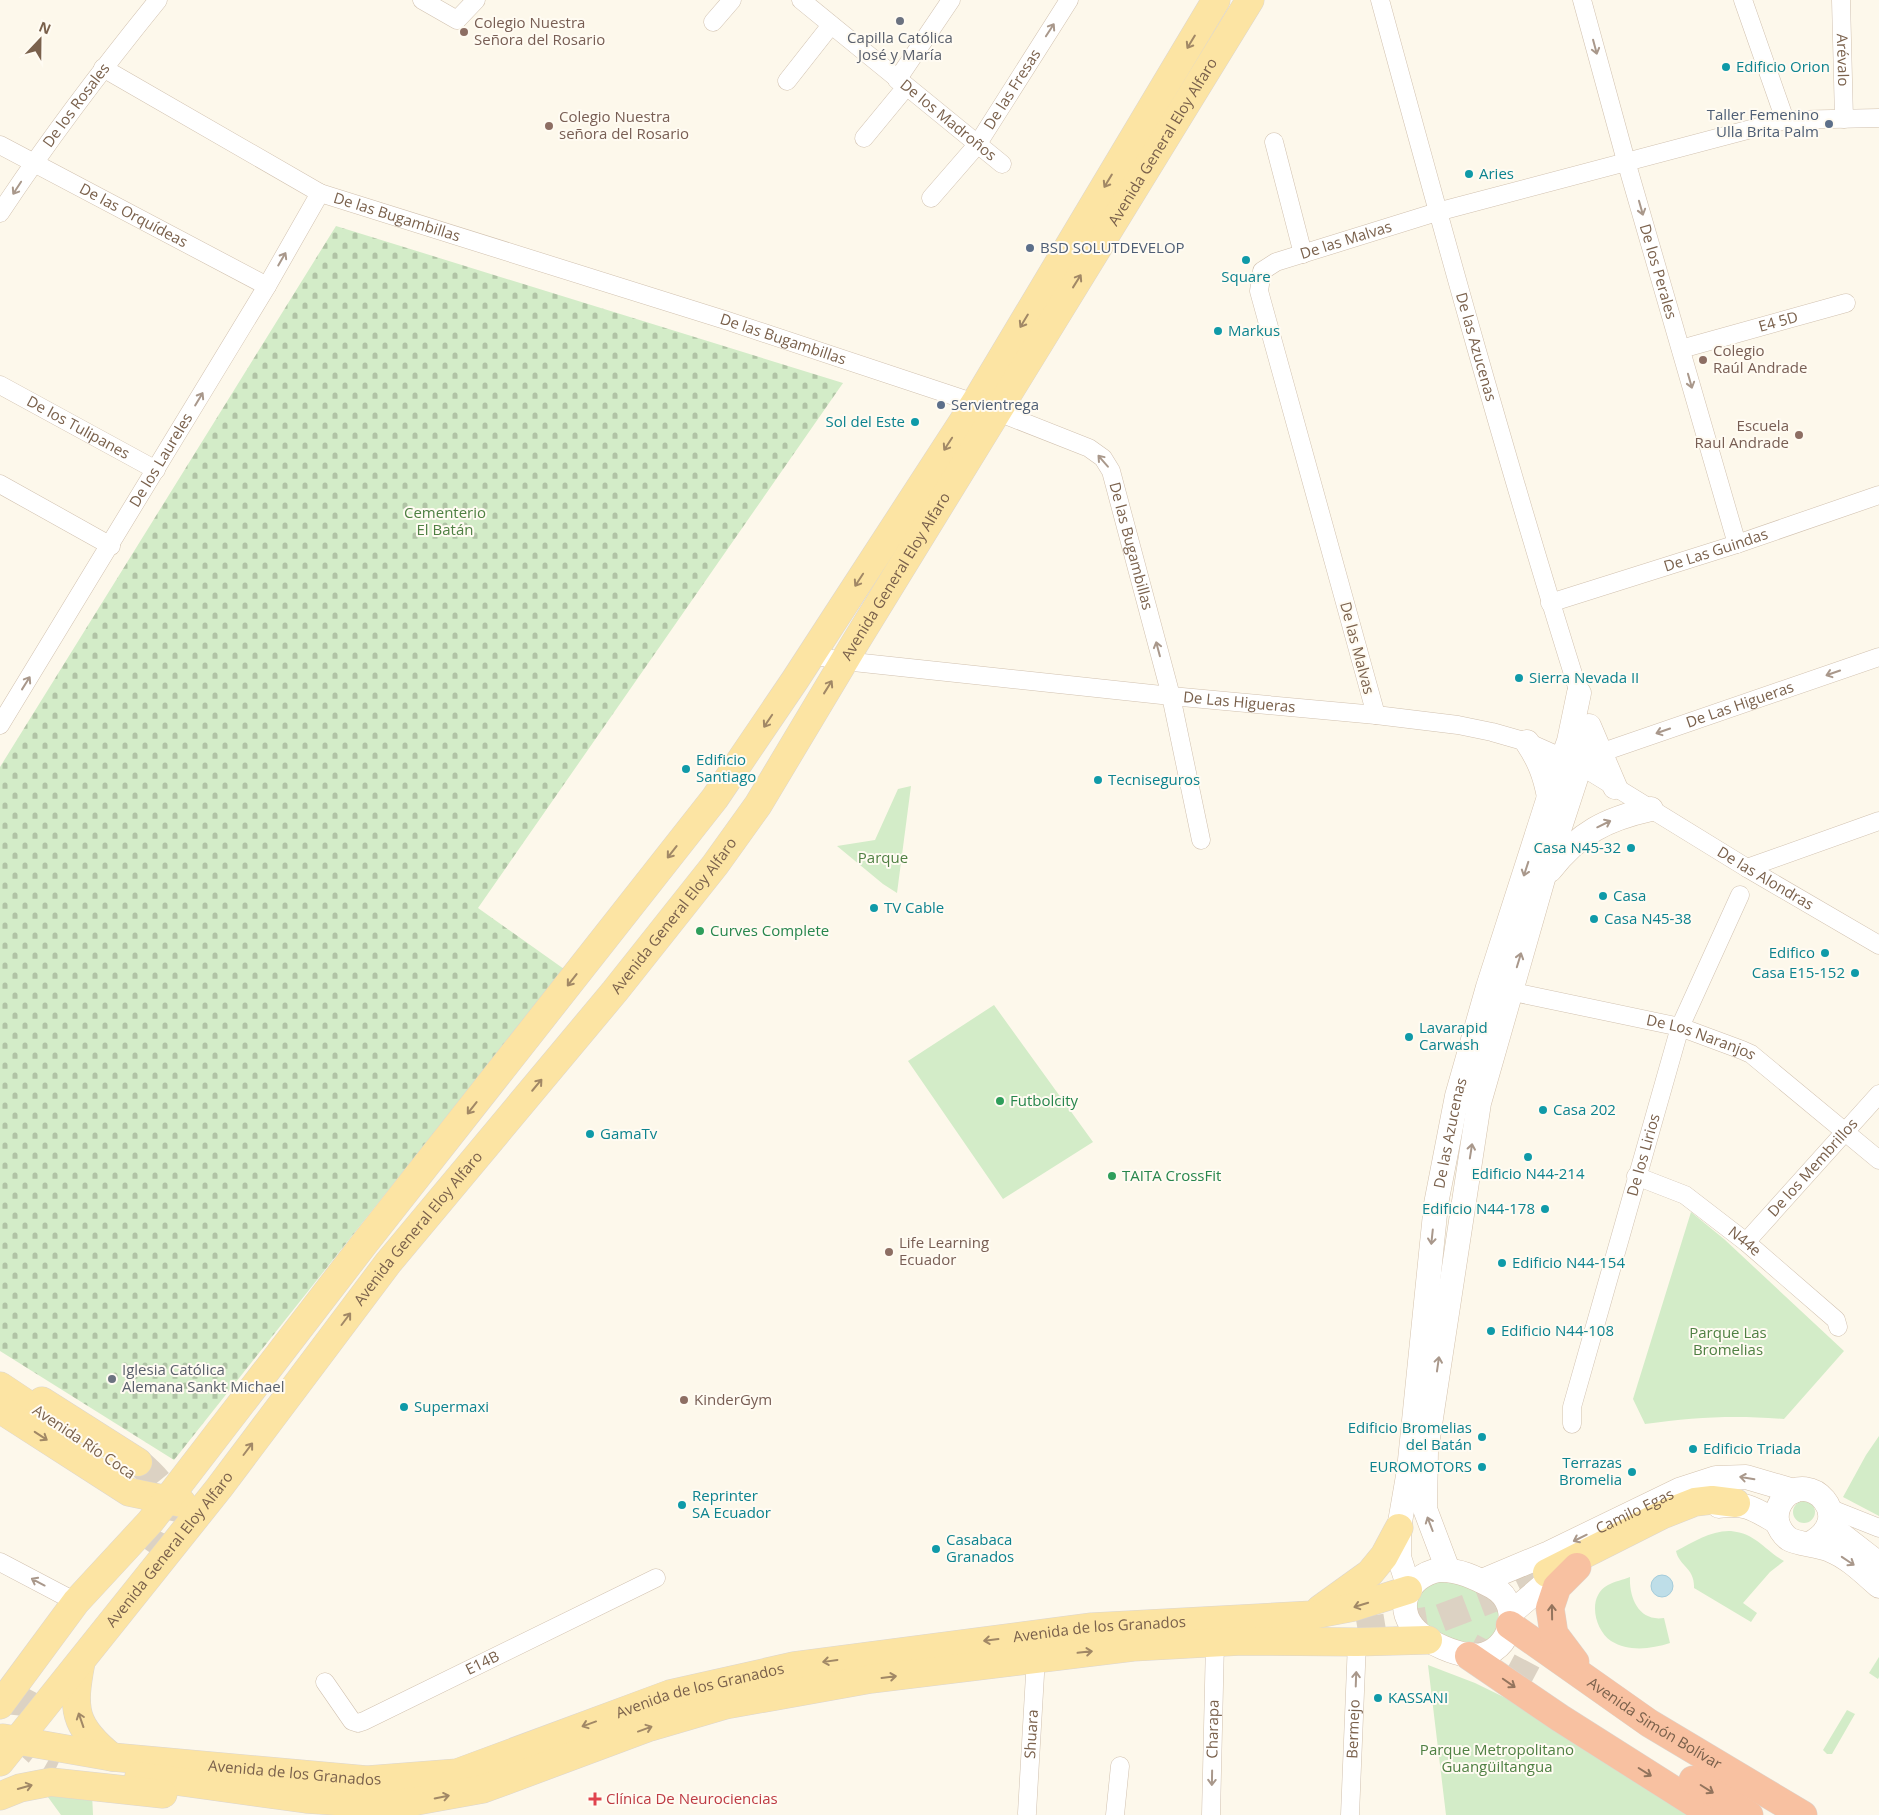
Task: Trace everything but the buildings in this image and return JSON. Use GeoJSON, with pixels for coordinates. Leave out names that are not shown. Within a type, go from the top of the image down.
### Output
{"type":"FeatureCollection","features":[{"type":"Feature","properties":{"kind":"highway"},"geometry":{"type":"LineString","coordinates":[[1577,1567],[1557,1587],[1550,1608],[1554,1634],[1591,1683]]}},
{"type":"Feature","properties":{"kind":"highway","name":"Avenida Simón Bolívar"},"geometry":{"type":"LineString","coordinates":[[1511,1619],[1591,1683],[1649,1723],[1804,1815]]}},
{"type":"Feature","properties":{"kind":"highway"},"geometry":{"type":"LineString","coordinates":[[1469,1656],[1560,1718],[1713,1815]]}},
{"type":"Feature","properties":{"kind":"highway"},"geometry":{"type":"LineString","coordinates":[[1533,1680],[1749,1815]]}},
{"type":"Feature","properties":{"kind":"main road","name":"Avenida General Eloy Alfaro"},"geometry":{"type":"LineString","coordinates":[[0,1762],[9,1739],[35,1719],[219,1488],[388,1263],[615,991],[714,865],[758,805],[844,661],[1216,0]]}},
{"type":"Feature","properties":{"kind":"main road","name":"Avenida General Eloy Alfaro"},"geometry":{"type":"LineString","coordinates":[[0,1705],[76,1602],[158,1511],[364,1244],[715,798],[810,655],[986,407],[1237,5]]}},
{"type":"Feature","properties":{"kind":"main road"},"geometry":{"type":"LineString","coordinates":[[364,1244],[388,1263]]}},
{"type":"Feature","properties":{"kind":"main road"},"geometry":{"type":"LineString","coordinates":[[0,1374],[138,1462]]}},
{"type":"Feature","properties":{"kind":"main road","name":"Avenida Río Coca"},"geometry":{"type":"LineString","coordinates":[[0,1386],[137,1478],[158,1511]]}},
{"type":"Feature","properties":{"kind":"main road","name":"Avenida Río Coca"},"geometry":{"type":"LineString","coordinates":[[0,1409],[158,1511],[198,1502],[219,1488]]}},
{"type":"Feature","properties":{"kind":"main road"},"geometry":{"type":"LineString","coordinates":[[1547,1573],[1662,1516],[1695,1502],[1712,1500],[1736,1503]]}},
{"type":"Feature","properties":{"kind":"main road"},"geometry":{"type":"LineString","coordinates":[[29,1689],[138,1552],[158,1511]]}},
{"type":"Feature","properties":{"kind":"main road"},"geometry":{"type":"LineString","coordinates":[[1242,1641],[1317,1625],[1370,1573],[1384,1556],[1398,1528]]}},
{"type":"Feature","properties":{"kind":"main road"},"geometry":{"type":"LineString","coordinates":[[35,1719],[41,1700],[50,1686],[111,1603],[152,1554]]}},
{"type":"Feature","properties":{"kind":"main road","name":"Avenida de los Granados"},"geometry":{"type":"LineString","coordinates":[[9,1739],[112,1757],[367,1780],[457,1773],[670,1694],[794,1666],[1092,1627],[1317,1625],[1354,1607],[1408,1589]]}},
{"type":"Feature","properties":{"kind":"main road","name":"Avenida de los Granados"},"geometry":{"type":"LineString","coordinates":[[74,1767],[248,1793],[397,1809],[483,1789],[650,1727],[725,1705],[871,1679],[1036,1657],[1133,1647],[1242,1641],[1357,1642],[1428,1640]]}},
{"type":"Feature","properties":{"kind":"main road"},"geometry":{"type":"LineString","coordinates":[[82,1659],[76,1693],[80,1722],[93,1742],[112,1757]]}},
{"type":"Feature","properties":{"kind":"main road"},"geometry":{"type":"LineString","coordinates":[[0,1796],[20,1788],[51,1782],[354,1815]]}},
{"type":"Feature","properties":{"kind":"street","name":"De los Rosales"},"geometry":{"type":"LineString","coordinates":[[0,213],[33,163],[103,68],[158,0]]}},
{"type":"Feature","properties":{"kind":"street"},"geometry":{"type":"LineString","coordinates":[[422,0],[457,20],[476,0]]}},
{"type":"Feature","properties":{"kind":"street"},"geometry":{"type":"LineString","coordinates":[[713,22],[732,0]]}},
{"type":"Feature","properties":{"kind":"street","name":"De los Madroños"},"geometry":{"type":"LineString","coordinates":[[801,0],[1002,164]]}},
{"type":"Feature","properties":{"kind":"street"},"geometry":{"type":"LineString","coordinates":[[864,138],[902,84],[951,0]]}},
{"type":"Feature","properties":{"kind":"street","name":"De las Fresas"},"geometry":{"type":"LineString","coordinates":[[932,198],[977,144],[1069,0]]}},
{"type":"Feature","properties":{"kind":"street","name":"De las Azucenas"},"geometry":{"type":"LineString","coordinates":[[1380,0],[1438,212],[1550,603],[1579,693],[1584,752],[1543,879],[1457,1096],[1436,1204],[1410,1470],[1398,1528],[1398,1557],[1408,1589]]}},
{"type":"Feature","properties":{"kind":"street","name":"De los Perales"},"geometry":{"type":"LineString","coordinates":[[1582,0],[1626,161],[1737,544]]}},
{"type":"Feature","properties":{"kind":"street"},"geometry":{"type":"LineString","coordinates":[[1742,0],[1785,120]]}},
{"type":"Feature","properties":{"kind":"street","name":"Arévalo"},"geometry":{"type":"LineString","coordinates":[[1841,0],[1844,119]]}},
{"type":"Feature","properties":{"kind":"street"},"geometry":{"type":"LineString","coordinates":[[787,81],[831,25]]}},
{"type":"Feature","properties":{"kind":"street","name":"De las Bugambillas"},"geometry":{"type":"LineString","coordinates":[[103,68],[320,193],[725,320],[986,407],[1089,448],[1103,458],[1111,470],[1170,696],[1201,840]]}},
{"type":"Feature","properties":{"kind":"street","name":"De las Malvas"},"geometry":{"type":"LineString","coordinates":[[1376,715],[1259,291],[1262,271],[1276,262],[1438,212],[1785,120],[1879,118]]}},
{"type":"Feature","properties":{"kind":"street"},"geometry":{"type":"LineString","coordinates":[[1274,142],[1303,254]]}},
{"type":"Feature","properties":{"kind":"street","name":"De las Orquídeas"},"geometry":{"type":"LineString","coordinates":[[0,145],[267,286]]}},
{"type":"Feature","properties":{"kind":"street","name":"De los Laureles"},"geometry":{"type":"LineString","coordinates":[[0,725],[111,546],[267,286],[320,193]]}},
{"type":"Feature","properties":{"kind":"street","name":"E4 5D"},"geometry":{"type":"LineString","coordinates":[[1681,349],[1846,303]]}},
{"type":"Feature","properties":{"kind":"street","name":"De los Tulipanes"},"geometry":{"type":"LineString","coordinates":[[0,385],[156,470]]}},
{"type":"Feature","properties":{"kind":"street"},"geometry":{"type":"LineString","coordinates":[[0,484],[111,546]]}},
{"type":"Feature","properties":{"kind":"street","name":"De Las Guindas"},"geometry":{"type":"LineString","coordinates":[[1550,603],[1737,544],[1879,495]]}},
{"type":"Feature","properties":{"kind":"street","name":"De Las Higueras"},"geometry":{"type":"LineString","coordinates":[[810,655],[844,661],[1458,725],[1527,742],[1584,752],[1879,657]]}},
{"type":"Feature","properties":{"kind":"street","name":"De las Azucenas"},"geometry":{"type":"LineString","coordinates":[[1579,693],[1573,725],[1584,752]]}},
{"type":"Feature","properties":{"kind":"street"},"geometry":{"type":"LineString","coordinates":[[1527,742],[1539,760],[1546,778],[1549,797]]}},
{"type":"Feature","properties":{"kind":"street"},"geometry":{"type":"LineString","coordinates":[[1584,752],[1615,787],[1651,809]]}},
{"type":"Feature","properties":{"kind":"street","name":"De las Azucenas"},"geometry":{"type":"LineString","coordinates":[[1448,1570],[1424,1509],[1426,1451],[1478,1103],[1499,989],[1549,797],[1584,752]]}},
{"type":"Feature","properties":{"kind":"street"},"geometry":{"type":"LineString","coordinates":[[1543,879],[1565,851],[1590,830],[1619,816],[1651,809]]}},
{"type":"Feature","properties":{"kind":"street","name":"De las Alondras"},"geometry":{"type":"LineString","coordinates":[[1651,809],[1879,945]]}},
{"type":"Feature","properties":{"kind":"street"},"geometry":{"type":"LineString","coordinates":[[1747,868],[1879,821]]}},
{"type":"Feature","properties":{"kind":"street","name":"De los Lirios"},"geometry":{"type":"LineString","coordinates":[[1572,1424],[1572,1407],[1636,1176],[1680,1027],[1740,895]]}},
{"type":"Feature","properties":{"kind":"street","name":"De Los Naranjos"},"geometry":{"type":"LineString","coordinates":[[1499,989],[1680,1027],[1752,1054],[1879,1160]]}},
{"type":"Feature","properties":{"kind":"street","name":"De los Membrillos"},"geometry":{"type":"LineString","coordinates":[[1746,1242],[1879,1094]]}},
{"type":"Feature","properties":{"kind":"street","name":"N44e"},"geometry":{"type":"LineString","coordinates":[[1636,1176],[1685,1195],[1746,1242],[1836,1320],[1838,1327]]}},
{"type":"Feature","properties":{"kind":"street","name":"Camilo Egas"},"geometry":{"type":"LineString","coordinates":[[1482,1581],[1549,1554],[1678,1490],[1716,1478],[1746,1477],[1794,1491]]}},
{"type":"Feature","properties":{"kind":"street"},"geometry":{"type":"LineString","coordinates":[[1879,1564],[1830,1517],[1825,1500],[1811,1490],[1794,1491],[1780,1503],[1777,1522],[1788,1538],[1797,1542],[1812,1543],[1832,1551],[1879,1586]]}},
{"type":"Feature","properties":{"kind":"street","name":"Camilo Egas"},"geometry":{"type":"LineString","coordinates":[[1511,1619],[1552,1578],[1686,1515],[1712,1506],[1736,1503],[1748,1505],[1777,1522]]}},
{"type":"Feature","properties":{"kind":"street"},"geometry":{"type":"LineString","coordinates":[[1830,1517],[1879,1528]]}},
{"type":"Feature","properties":{"kind":"street"},"geometry":{"type":"LineString","coordinates":[[1812,1543],[1819,1539],[1830,1517]]}},
{"type":"Feature","properties":{"kind":"street"},"geometry":{"type":"LineString","coordinates":[[0,1562],[76,1602]]}},
{"type":"Feature","properties":{"kind":"street"},"geometry":{"type":"LineString","coordinates":[[1448,1570],[1482,1581],[1498,1590],[1506,1600],[1511,1619],[1507,1636],[1499,1647],[1482,1656],[1469,1656],[1428,1640],[1411,1624],[1405,1602],[1408,1589],[1425,1572],[1448,1570]]}},
{"type":"Feature","properties":{"kind":"street","name":"E14B"},"geometry":{"type":"LineString","coordinates":[[324,1682],[352,1721],[364,1721],[656,1578]]}},
{"type":"Feature","properties":{"kind":"street","name":"Charapa"},"geometry":{"type":"LineString","coordinates":[[1211,1815],[1215,1642]]}},
{"type":"Feature","properties":{"kind":"street","name":"Bermejo"},"geometry":{"type":"LineString","coordinates":[[1350,1815],[1357,1642]]}},
{"type":"Feature","properties":{"kind":"street","name":"Shuara"},"geometry":{"type":"LineString","coordinates":[[1028,1814],[1036,1657]]}},
{"type":"Feature","properties":{"kind":"street"},"geometry":{"type":"LineString","coordinates":[[1115,1815],[1120,1766]]}},
{"type":"Feature","properties":{"kind":"green space","name":"Cementerio El Batán"},"geometry":{"type":"Polygon","coordinates":[[[336,226],[843,383],[478,908],[564,969],[174,1460],[0,1351],[0,767],[336,226]]]}},
{"type":"Feature","properties":{"kind":"green space","name":"Parque"},"geometry":{"type":"Polygon","coordinates":[[[911,786],[897,893],[883,884],[837,846],[875,840],[898,789],[911,786]]]}},
{"type":"Feature","properties":{"kind":"green space","name":"Futbolcity"},"geometry":{"type":"Polygon","coordinates":[[[994,1005],[1093,1142],[1003,1199],[908,1061],[994,1005]]]}},
{"type":"Feature","properties":{"kind":"green space","name":"Parque Las Bromelias"},"geometry":{"type":"Polygon","coordinates":[[[1691,1212],[1724,1239],[1844,1351],[1784,1419],[1714,1417],[1645,1424],[1633,1399],[1691,1212]]]}},
{"type":"Feature","properties":{"kind":"green space"},"geometry":{"type":"Polygon","coordinates":[[[1879,1436],[1879,1516],[1843,1497],[1866,1455],[1879,1436]]]}},
{"type":"Feature","properties":{"kind":"green space"},"geometry":{"type":"Polygon","coordinates":[[[1804,1501],[1812,1504],[1815,1512],[1812,1520],[1804,1523],[1796,1520],[1793,1512],[1796,1504],[1804,1501]]]}},
{"type":"Feature","properties":{"kind":"green space"},"geometry":{"type":"Polygon","coordinates":[[[1731,1531],[1747,1535],[1784,1561],[1770,1572],[1743,1603],[1757,1613],[1751,1622],[1694,1588],[1694,1581],[1690,1571],[1680,1560],[1676,1551],[1696,1540],[1717,1532],[1731,1531]]]}},
{"type":"Feature","properties":{"kind":"green space"},"geometry":{"type":"Polygon","coordinates":[[[1630,1577],[1631,1593],[1637,1607],[1648,1616],[1664,1618],[1670,1643],[1648,1648],[1625,1647],[1611,1641],[1600,1629],[1595,1613],[1595,1604],[1601,1590],[1613,1582],[1630,1577]]]}},
{"type":"Feature","properties":{"kind":"green space"},"geometry":{"type":"Polygon","coordinates":[[[1451,1579],[1490,1595],[1504,1620],[1488,1642],[1466,1642],[1446,1637],[1428,1627],[1415,1610],[1422,1585],[1451,1579]]]}},
{"type":"Feature","properties":{"kind":"green space"},"geometry":{"type":"Polygon","coordinates":[[[1879,1657],[1879,1677],[1878,1679],[1869,1673],[1879,1657]]]}},
{"type":"Feature","properties":{"kind":"green space","name":"Parque Metropolitano Guangüiltangua"},"geometry":{"type":"Polygon","coordinates":[[[1428,1665],[1475,1683],[1520,1705],[1692,1815],[1446,1815],[1428,1665]]]}},
{"type":"Feature","properties":{"kind":"green space"},"geometry":{"type":"Polygon","coordinates":[[[1847,1710],[1855,1714],[1832,1754],[1827,1754],[1823,1750],[1847,1710]]]}},
{"type":"Feature","properties":{"kind":"green space"},"geometry":{"type":"Polygon","coordinates":[[[45,1793],[92,1793],[93,1815],[61,1815],[45,1793]]]}},
{"type":"Feature","properties":{"kind":"water"},"geometry":{"type":"Polygon","coordinates":[[[1662,1575],[1670,1578],[1673,1586],[1670,1594],[1662,1597],[1654,1594],[1651,1586],[1654,1578],[1662,1575]]]}},
{"type":"Feature","properties":{"kind":"tunnel"},"geometry":{"type":"LineString","coordinates":[[138,1462],[160,1484],[170,1505],[167,1527],[152,1554]]}},
{"type":"Feature","properties":{"kind":"tunnel"},"geometry":{"type":"LineString","coordinates":[[1358,1632],[1438,1619],[1496,1597],[1547,1573]]}},
{"type":"Feature","properties":{"kind":"tunnel"},"geometry":{"type":"LineString","coordinates":[[1471,1647],[1533,1680]]}},
{"type":"Feature","properties":{"kind":"tunnel"},"geometry":{"type":"LineString","coordinates":[[29,1689],[20,1714],[20,1725],[23,1734],[28,1743],[36,1750],[58,1764]]}},
{"type":"Feature","properties":{"kind":"place","name":"Capilla Católica José y María"},"geometry":{"type":"Point","coordinates":[900,21]}},
{"type":"Feature","properties":{"kind":"place","name":"Colegio Nuestra Señora del Rosario"},"geometry":{"type":"Point","coordinates":[464,32]}},
{"type":"Feature","properties":{"kind":"place","name":"Edificio Orion"},"geometry":{"type":"Point","coordinates":[1726,67]}},
{"type":"Feature","properties":{"kind":"place","name":"Taller Femenino Ulla Brita Palm"},"geometry":{"type":"Point","coordinates":[1829,124]}},
{"type":"Feature","properties":{"kind":"place","name":"Colegio Nuestra señora del Rosario"},"geometry":{"type":"Point","coordinates":[549,126]}},
{"type":"Feature","properties":{"kind":"place","name":"Aries"},"geometry":{"type":"Point","coordinates":[1469,174]}},
{"type":"Feature","properties":{"kind":"place","name":"BSD SOLUTDEVELOP"},"geometry":{"type":"Point","coordinates":[1030,248]}},
{"type":"Feature","properties":{"kind":"place","name":"Square"},"geometry":{"type":"Point","coordinates":[1246,260]}},
{"type":"Feature","properties":{"kind":"place","name":"Markus"},"geometry":{"type":"Point","coordinates":[1218,331]}},
{"type":"Feature","properties":{"kind":"place","name":"Colegio Raúl Andrade"},"geometry":{"type":"Point","coordinates":[1703,360]}},
{"type":"Feature","properties":{"kind":"place","name":"Servientrega"},"geometry":{"type":"Point","coordinates":[941,405]}},
{"type":"Feature","properties":{"kind":"place","name":"Sol del Este"},"geometry":{"type":"Point","coordinates":[915,422]}},
{"type":"Feature","properties":{"kind":"place","name":"Escuela Raul Andrade"},"geometry":{"type":"Point","coordinates":[1799,435]}},
{"type":"Feature","properties":{"kind":"place","name":"Sierra Nevada II"},"geometry":{"type":"Point","coordinates":[1519,678]}},
{"type":"Feature","properties":{"kind":"place","name":"Edificio Santiago"},"geometry":{"type":"Point","coordinates":[686,769]}},
{"type":"Feature","properties":{"kind":"place","name":"Tecniseguros"},"geometry":{"type":"Point","coordinates":[1098,780]}},
{"type":"Feature","properties":{"kind":"place","name":"Casa N45-32"},"geometry":{"type":"Point","coordinates":[1631,848]}},
{"type":"Feature","properties":{"kind":"place","name":"Casa"},"geometry":{"type":"Point","coordinates":[1603,896]}},
{"type":"Feature","properties":{"kind":"place","name":"TV Cable"},"geometry":{"type":"Point","coordinates":[874,908]}},
{"type":"Feature","properties":{"kind":"place","name":"Casa N45-38"},"geometry":{"type":"Point","coordinates":[1594,919]}},
{"type":"Feature","properties":{"kind":"place","name":"Curves Complete"},"geometry":{"type":"Point","coordinates":[700,931]}},
{"type":"Feature","properties":{"kind":"place","name":"Edifico"},"geometry":{"type":"Point","coordinates":[1825,953]}},
{"type":"Feature","properties":{"kind":"place","name":"Casa E15-152"},"geometry":{"type":"Point","coordinates":[1855,973]}},
{"type":"Feature","properties":{"kind":"place","name":"Lavarapid Carwash"},"geometry":{"type":"Point","coordinates":[1409,1037]}},
{"type":"Feature","properties":{"kind":"place","name":"Futbolcity"},"geometry":{"type":"Point","coordinates":[1000,1101]}},
{"type":"Feature","properties":{"kind":"place","name":"Casa 202"},"geometry":{"type":"Point","coordinates":[1543,1110]}},
{"type":"Feature","properties":{"kind":"place","name":"GamaTv"},"geometry":{"type":"Point","coordinates":[590,1134]}},
{"type":"Feature","properties":{"kind":"place","name":"Edificio N44-214"},"geometry":{"type":"Point","coordinates":[1528,1157]}},
{"type":"Feature","properties":{"kind":"place","name":"TAITA CrossFit"},"geometry":{"type":"Point","coordinates":[1112,1176]}},
{"type":"Feature","properties":{"kind":"place","name":"Edificio N44-178"},"geometry":{"type":"Point","coordinates":[1545,1209]}},
{"type":"Feature","properties":{"kind":"place","name":"Life Learning Ecuador"},"geometry":{"type":"Point","coordinates":[889,1252]}},
{"type":"Feature","properties":{"kind":"place","name":"Edificio N44-154"},"geometry":{"type":"Point","coordinates":[1502,1263]}},
{"type":"Feature","properties":{"kind":"place","name":"Edificio N44-108"},"geometry":{"type":"Point","coordinates":[1491,1331]}},
{"type":"Feature","properties":{"kind":"place","name":"Iglesia Católica Alemana Sankt Michael"},"geometry":{"type":"Point","coordinates":[112,1379]}},
{"type":"Feature","properties":{"kind":"place","name":"KinderGym"},"geometry":{"type":"Point","coordinates":[684,1400]}},
{"type":"Feature","properties":{"kind":"place","name":"Supermaxi"},"geometry":{"type":"Point","coordinates":[404,1407]}},
{"type":"Feature","properties":{"kind":"place","name":"Edificio Bromelias del Batán"},"geometry":{"type":"Point","coordinates":[1482,1437]}},
{"type":"Feature","properties":{"kind":"place","name":"Edificio Triada"},"geometry":{"type":"Point","coordinates":[1693,1449]}},
{"type":"Feature","properties":{"kind":"place","name":"EUROMOTORS"},"geometry":{"type":"Point","coordinates":[1482,1467]}},
{"type":"Feature","properties":{"kind":"place","name":"Terrazas Bromelia"},"geometry":{"type":"Point","coordinates":[1632,1472]}},
{"type":"Feature","properties":{"kind":"place","name":"Reprinter SA Ecuador"},"geometry":{"type":"Point","coordinates":[682,1505]}},
{"type":"Feature","properties":{"kind":"place","name":"Casabaca Granados"},"geometry":{"type":"Point","coordinates":[936,1549]}},
{"type":"Feature","properties":{"kind":"place","name":"KASSANI"},"geometry":{"type":"Point","coordinates":[1378,1698]}},
{"type":"Feature","properties":{"kind":"place","name":"Clínica De Neurociencias"},"geometry":{"type":"Point","coordinates":[595,1799]}}]}
